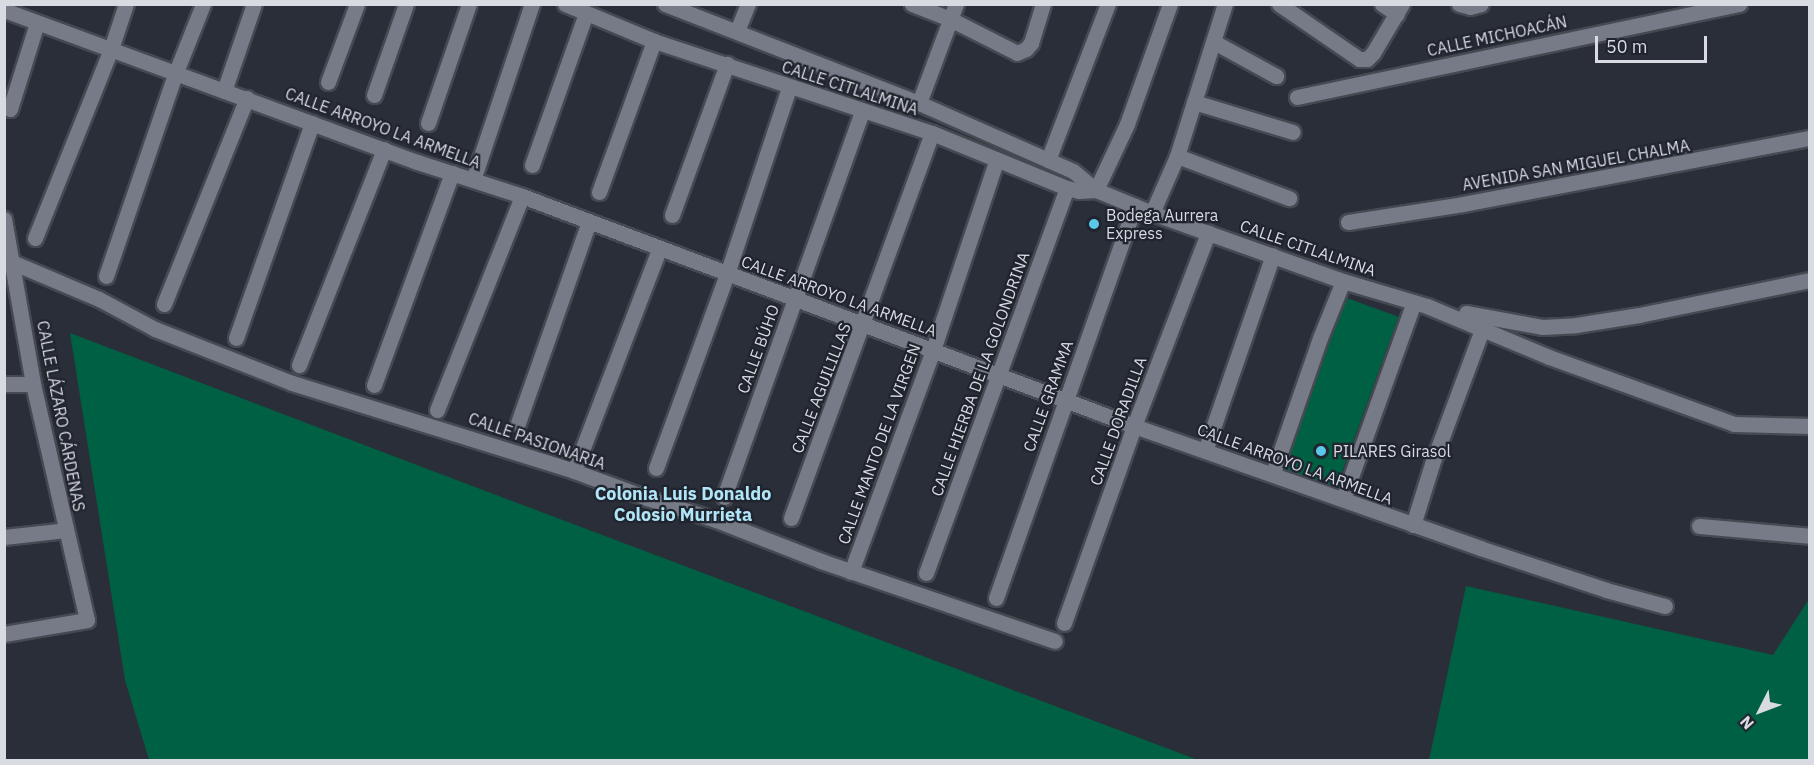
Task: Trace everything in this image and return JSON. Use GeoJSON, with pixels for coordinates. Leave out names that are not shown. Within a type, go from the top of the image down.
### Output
{"type":"FeatureCollection","features":[{"type":"Feature","properties":{"kind":"street"},"geometry":{"type":"LineString","coordinates":[[35,238],[111,49],[126,4]]}},
{"type":"Feature","properties":{"kind":"street"},"geometry":{"type":"LineString","coordinates":[[106,276],[176,72],[203,4]]}},
{"type":"Feature","properties":{"kind":"street"},"geometry":{"type":"LineString","coordinates":[[224,91],[254,4]]}},
{"type":"Feature","properties":{"kind":"street"},"geometry":{"type":"LineString","coordinates":[[328,82],[357,4]]}},
{"type":"Feature","properties":{"kind":"street"},"geometry":{"type":"LineString","coordinates":[[374,95],[406,4]]}},
{"type":"Feature","properties":{"kind":"street"},"geometry":{"type":"LineString","coordinates":[[428,123],[469,4]]}},
{"type":"Feature","properties":{"kind":"street"},"geometry":{"type":"LineString","coordinates":[[473,180],[532,4]]}},
{"type":"Feature","properties":{"kind":"street","name":"CALLE CITLALMINA"},"geometry":{"type":"LineString","coordinates":[[565,4],[654,40],[727,64],[789,88],[932,133],[1067,188],[1079,191],[1096,190],[1152,213],[1343,281],[1421,304],[1483,327],[1549,357],[1734,424],[1808,427]]}},
{"type":"Feature","properties":{"kind":"street"},"geometry":{"type":"LineString","coordinates":[[665,4],[919,103],[1073,171],[1096,190],[1128,124],[1170,4]]}},
{"type":"Feature","properties":{"kind":"street"},"geometry":{"type":"LineString","coordinates":[[737,31],[748,4]]}},
{"type":"Feature","properties":{"kind":"street"},"geometry":{"type":"LineString","coordinates":[[912,4],[953,12],[1017,52],[1026,49],[1031,43],[1043,4]]}},
{"type":"Feature","properties":{"kind":"street"},"geometry":{"type":"LineString","coordinates":[[1048,160],[1108,4]]}},
{"type":"Feature","properties":{"kind":"street"},"geometry":{"type":"LineString","coordinates":[[1152,213],[1177,156],[1225,4]]}},
{"type":"Feature","properties":{"kind":"street"},"geometry":{"type":"LineString","coordinates":[[1279,4],[1359,59],[1367,59],[1373,53],[1399,9],[1382,4]]}},
{"type":"Feature","properties":{"kind":"street"},"geometry":{"type":"LineString","coordinates":[[1459,4],[1470,7],[1481,4]]}},
{"type":"Feature","properties":{"kind":"street","name":"CALLE MICHOACÁN"},"geometry":{"type":"LineString","coordinates":[[1297,97],[1739,4]]}},
{"type":"Feature","properties":{"kind":"street","name":"CALLE ARROYO LA ARMELLA"},"geometry":{"type":"LineString","coordinates":[[13,10],[37,23],[384,149],[522,196],[1134,426],[1273,473],[1413,525],[1606,590],[1665,606]]}},
{"type":"Feature","properties":{"kind":"street"},"geometry":{"type":"LineString","coordinates":[[919,103],[953,12]]}},
{"type":"Feature","properties":{"kind":"street"},"geometry":{"type":"LineString","coordinates":[[532,165],[586,13]]}},
{"type":"Feature","properties":{"kind":"street"},"geometry":{"type":"LineString","coordinates":[[10,109],[37,23]]}},
{"type":"Feature","properties":{"kind":"street"},"geometry":{"type":"LineString","coordinates":[[599,192],[654,40]]}},
{"type":"Feature","properties":{"kind":"street"},"geometry":{"type":"LineString","coordinates":[[1214,42],[1276,76]]}},
{"type":"Feature","properties":{"kind":"street"},"geometry":{"type":"LineString","coordinates":[[672,215],[727,64]]}},
{"type":"Feature","properties":{"kind":"street"},"geometry":{"type":"LineString","coordinates":[[657,468],[727,274],[789,88]]}},
{"type":"Feature","properties":{"kind":"street"},"geometry":{"type":"LineString","coordinates":[[164,304],[247,98]]}},
{"type":"Feature","properties":{"kind":"street"},"geometry":{"type":"LineString","coordinates":[[1194,102],[1293,132]]}},
{"type":"Feature","properties":{"kind":"street","name":"CALLE BÚHO"},"geometry":{"type":"LineString","coordinates":[[724,496],[862,111]]}},
{"type":"Feature","properties":{"kind":"street"},"geometry":{"type":"LineString","coordinates":[[236,338],[312,123]]}},
{"type":"Feature","properties":{"kind":"street","name":"CALLE AGUILILLAS"},"geometry":{"type":"LineString","coordinates":[[791,518],[932,133]]}},
{"type":"Feature","properties":{"kind":"street","name":"AVENIDA SAN MIGUEL CHALMA"},"geometry":{"type":"LineString","coordinates":[[1348,222],[1463,204],[1809,138]]}},
{"type":"Feature","properties":{"kind":"street"},"geometry":{"type":"LineString","coordinates":[[299,365],[384,149]]}},
{"type":"Feature","properties":{"kind":"street"},"geometry":{"type":"LineString","coordinates":[[1177,156],[1289,198]]}},
{"type":"Feature","properties":{"kind":"street","name":"CALLE MANTO DE LA VIRGEN"},"geometry":{"type":"LineString","coordinates":[[851,572],[933,350],[997,159]]}},
{"type":"Feature","properties":{"kind":"street"},"geometry":{"type":"LineString","coordinates":[[374,385],[452,173]]}},
{"type":"Feature","properties":{"kind":"street","name":"CALLE HIERBA DE LA GOLONDRINA"},"geometry":{"type":"LineString","coordinates":[[926,573],[1067,188]]}},
{"type":"Feature","properties":{"kind":"street"},"geometry":{"type":"LineString","coordinates":[[437,410],[522,196]]}},
{"type":"Feature","properties":{"kind":"street","name":"CALLE GRAMMA"},"geometry":{"type":"LineString","coordinates":[[996,598],[1135,206]]}},
{"type":"Feature","properties":{"kind":"street","name":"CALLE LÁZARO CÁRDENAS"},"geometry":{"type":"LineString","coordinates":[[4,219],[14,263],[33,384],[87,620],[4,634]]}},
{"type":"Feature","properties":{"kind":"street"},"geometry":{"type":"LineString","coordinates":[[518,423],[589,221]]}},
{"type":"Feature","properties":{"kind":"street","name":"CALLE DORADILLA"},"geometry":{"type":"LineString","coordinates":[[1064,623],[1134,426],[1208,233]]}},
{"type":"Feature","properties":{"kind":"street"},"geometry":{"type":"LineString","coordinates":[[574,471],[659,249]]}},
{"type":"Feature","properties":{"kind":"street"},"geometry":{"type":"LineString","coordinates":[[1205,451],[1273,255]]}},
{"type":"Feature","properties":{"kind":"street","name":"CALLE PASIONARIA"},"geometry":{"type":"LineString","coordinates":[[14,263],[99,299],[155,329],[281,379],[574,471],[716,520],[851,572],[1054,641]]}},
{"type":"Feature","properties":{"kind":"street"},"geometry":{"type":"LineString","coordinates":[[1343,499],[1421,304],[1542,327],[1576,325],[1639,315],[1809,280]]}},
{"type":"Feature","properties":{"kind":"street"},"geometry":{"type":"LineString","coordinates":[[1273,473],[1320,338],[1343,281]]}},
{"type":"Feature","properties":{"kind":"street"},"geometry":{"type":"LineString","coordinates":[[1413,525],[1432,464],[1483,327]]}},
{"type":"Feature","properties":{"kind":"street"},"geometry":{"type":"LineString","coordinates":[[4,384],[33,384]]}},
{"type":"Feature","properties":{"kind":"street"},"geometry":{"type":"LineString","coordinates":[[1699,526],[1809,536]]}},
{"type":"Feature","properties":{"kind":"street"},"geometry":{"type":"LineString","coordinates":[[4,537],[66,530]]}},
{"type":"Feature","properties":{"kind":"green space"},"geometry":{"type":"Polygon","coordinates":[[[1344,297],[1399,317],[1335,491],[1281,471],[1344,297]]]}},
{"type":"Feature","properties":{"kind":"green space"},"geometry":{"type":"Polygon","coordinates":[[[70,333],[1198,760],[149,760],[125,680],[70,333]]]}},
{"type":"Feature","properties":{"kind":"green space"},"geometry":{"type":"Polygon","coordinates":[[[1466,586],[1773,655],[1809,599],[1809,760],[1429,760],[1466,586]]]}},
{"type":"Feature","properties":{"kind":"place","name":"Bodega Aurrera Express"},"geometry":{"type":"Point","coordinates":[1094,224]}},
{"type":"Feature","properties":{"kind":"place","name":"PILARES Girasol"},"geometry":{"type":"Point","coordinates":[1321,451]}},
{"type":"Feature","properties":{"kind":"district","name":"Colonia Luis Donaldo Colosio Murrieta"},"geometry":{"type":"Point","coordinates":[683,505]}}]}
